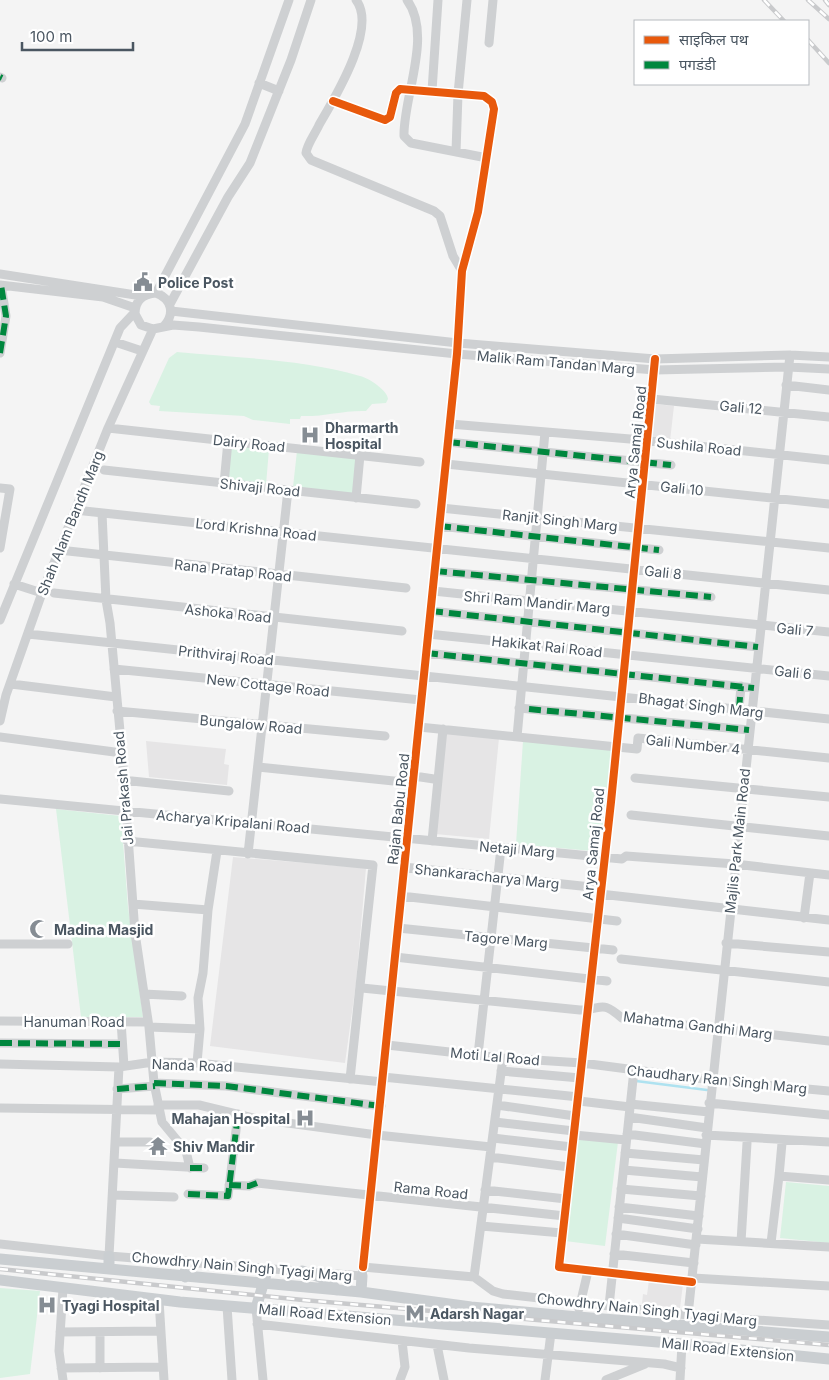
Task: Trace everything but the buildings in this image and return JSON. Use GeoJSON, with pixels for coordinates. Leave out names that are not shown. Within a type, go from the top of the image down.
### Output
{"type":"FeatureCollection","features":[{"type":"Feature","properties":{"kind":"main road"},"geometry":{"type":"LineString","coordinates":[[109,1269],[110,1256]]}},
{"type":"Feature","properties":{"kind":"main road"},"geometry":{"type":"LineString","coordinates":[[0,1259],[361,1292],[471,1307],[578,1318],[829,1338]]}},
{"type":"Feature","properties":{"kind":"main road"},"geometry":{"type":"LineString","coordinates":[[185,1277],[186,1262]]}},
{"type":"Feature","properties":{"kind":"main road"},"geometry":{"type":"LineString","coordinates":[[66,1288],[73,1266]]}},
{"type":"Feature","properties":{"kind":"main road"},"geometry":{"type":"LineString","coordinates":[[256,1308],[268,1268]]}},
{"type":"Feature","properties":{"kind":"main road"},"geometry":{"type":"LineString","coordinates":[[302,1271],[326,1279],[338,1290]]}},
{"type":"Feature","properties":{"kind":"main road"},"geometry":{"type":"LineString","coordinates":[[361,1292],[363,1272]]}},
{"type":"Feature","properties":{"kind":"main road","name":"Mall Road Extension"},"geometry":{"type":"LineString","coordinates":[[0,1280],[159,1300],[682,1344],[829,1359]]}},
{"type":"Feature","properties":{"kind":"street"},"geometry":{"type":"LineString","coordinates":[[156,293],[245,124],[289,0]]}},
{"type":"Feature","properties":{"kind":"street"},"geometry":{"type":"LineString","coordinates":[[0,352],[6,316],[1,285],[103,297],[135,310],[141,325],[153,330],[164,326],[170,316],[171,307],[228,198],[250,163],[279,91],[311,0]]}},
{"type":"Feature","properties":{"kind":"street"},"geometry":{"type":"LineString","coordinates":[[356,0],[362,10],[362,30],[350,66],[306,150],[307,157],[434,211],[440,216],[453,256],[462,271]]}},
{"type":"Feature","properties":{"kind":"street"},"geometry":{"type":"LineString","coordinates":[[407,0],[414,11],[416,52],[404,133],[406,140],[487,158]]}},
{"type":"Feature","properties":{"kind":"street"},"geometry":{"type":"LineString","coordinates":[[432,92],[438,0]]}},
{"type":"Feature","properties":{"kind":"street"},"geometry":{"type":"LineString","coordinates":[[456,152],[458,94],[467,0]]}},
{"type":"Feature","properties":{"kind":"street"},"geometry":{"type":"LineString","coordinates":[[489,43],[493,0]]}},
{"type":"Feature","properties":{"kind":"street"},"geometry":{"type":"LineString","coordinates":[[259,83],[279,91]]}},
{"type":"Feature","properties":{"kind":"street"},"geometry":{"type":"LineString","coordinates":[[333,101],[384,120],[390,117],[397,91],[411,90],[458,94]]}},
{"type":"Feature","properties":{"kind":"street","name":"Rajan Babu Road"},"geometry":{"type":"LineString","coordinates":[[363,1272],[457,354],[462,271],[478,212],[494,108],[492,102],[484,96],[458,94]]}},
{"type":"Feature","properties":{"kind":"street"},"geometry":{"type":"LineString","coordinates":[[0,274],[142,296],[156,293],[162,295],[171,307]]}},
{"type":"Feature","properties":{"kind":"street"},"geometry":{"type":"LineString","coordinates":[[135,310],[142,296]]}},
{"type":"Feature","properties":{"kind":"street","name":"Malik Ram Tandan Marg"},"geometry":{"type":"LineString","coordinates":[[171,307],[458,343],[655,359],[790,355],[829,357]]}},
{"type":"Feature","properties":{"kind":"street","name":"Shah Alam Bandh Marg"},"geometry":{"type":"LineString","coordinates":[[0,620],[115,342],[123,324],[135,310]]}},
{"type":"Feature","properties":{"kind":"street","name":"Malik Ram Tandan Marg"},"geometry":{"type":"LineString","coordinates":[[164,326],[200,327],[457,354],[654,370],[788,367],[829,369]]}},
{"type":"Feature","properties":{"kind":"street","name":"Shah Alam Bandh Marg"},"geometry":{"type":"LineString","coordinates":[[0,721],[6,689],[42,593],[108,428],[153,330]]}},
{"type":"Feature","properties":{"kind":"street"},"geometry":{"type":"LineString","coordinates":[[115,342],[142,351]]}},
{"type":"Feature","properties":{"kind":"street","name":"Majlis Park Main Road"},"geometry":{"type":"LineString","coordinates":[[688,1315],[726,942],[790,355]]}},
{"type":"Feature","properties":{"kind":"street","name":"Arya Samaj Road"},"geometry":{"type":"LineString","coordinates":[[655,359],[592,978],[559,1267],[612,1274],[692,1280],[829,1286]]}},
{"type":"Feature","properties":{"kind":"street"},"geometry":{"type":"LineString","coordinates":[[786,385],[829,390]]}},
{"type":"Feature","properties":{"kind":"street","name":"Gali 12"},"geometry":{"type":"LineString","coordinates":[[652,399],[829,417]]}},
{"type":"Feature","properties":{"kind":"street","name":"Sushila Road"},"geometry":{"type":"LineString","coordinates":[[450,424],[647,441],[829,460]]}},
{"type":"Feature","properties":{"kind":"street","name":"Dairy Road"},"geometry":{"type":"LineString","coordinates":[[108,428],[420,462]]}},
{"type":"Feature","properties":{"kind":"street"},"geometry":{"type":"LineString","coordinates":[[518,737],[519,708],[535,560],[545,432]]}},
{"type":"Feature","properties":{"kind":"street"},"geometry":{"type":"LineString","coordinates":[[224,484],[228,441]]}},
{"type":"Feature","properties":{"kind":"street"},"geometry":{"type":"LineString","coordinates":[[448,442],[644,463],[671,464]]}},
{"type":"Feature","properties":{"kind":"street"},"geometry":{"type":"LineString","coordinates":[[356,498],[360,456]]}},
{"type":"Feature","properties":{"kind":"street","name":"Gali 10"},"geometry":{"type":"LineString","coordinates":[[446,464],[829,504]]}},
{"type":"Feature","properties":{"kind":"street","name":"Shivaji Road"},"geometry":{"type":"LineString","coordinates":[[104,470],[416,504]]}},
{"type":"Feature","properties":{"kind":"street"},"geometry":{"type":"LineString","coordinates":[[0,488],[10,489],[0,548]]}},
{"type":"Feature","properties":{"kind":"street"},"geometry":{"type":"LineString","coordinates":[[248,854],[288,490]]}},
{"type":"Feature","properties":{"kind":"street","name":"Ranjit Singh Marg"},"geometry":{"type":"LineString","coordinates":[[441,508],[829,548]]}},
{"type":"Feature","properties":{"kind":"street","name":"Lord Krishna Road"},"geometry":{"type":"LineString","coordinates":[[75,510],[437,549]]}},
{"type":"Feature","properties":{"kind":"street","name":"Jai Prakash Road"},"geometry":{"type":"LineString","coordinates":[[102,513],[106,600],[122,753],[122,780],[127,841],[153,1062],[154,1085],[158,1108],[166,1128],[186,1151],[190,1168]]}},
{"type":"Feature","properties":{"kind":"street"},"geometry":{"type":"LineString","coordinates":[[439,526],[659,550]]}},
{"type":"Feature","properties":{"kind":"street","name":"Gali 8"},"geometry":{"type":"LineString","coordinates":[[437,549],[829,590]]}},
{"type":"Feature","properties":{"kind":"street","name":"Rana Pratap Road"},"geometry":{"type":"LineString","coordinates":[[59,550],[406,588]]}},
{"type":"Feature","properties":{"kind":"street"},"geometry":{"type":"LineString","coordinates":[[435,571],[711,597]]}},
{"type":"Feature","properties":{"kind":"street"},"geometry":{"type":"LineString","coordinates":[[14,584],[42,593]]}},
{"type":"Feature","properties":{"kind":"street","name":"Shri Ram Mandir Marg"},"geometry":{"type":"LineString","coordinates":[[432,592],[629,610],[760,626]]}},
{"type":"Feature","properties":{"kind":"street","name":"Ashoka Road"},"geometry":{"type":"LineString","coordinates":[[54,593],[402,631]]}},
{"type":"Feature","properties":{"kind":"street"},"geometry":{"type":"LineString","coordinates":[[430,611],[758,647]]}},
{"type":"Feature","properties":{"kind":"street","name":"Gali 7"},"geometry":{"type":"LineString","coordinates":[[760,626],[829,632]]}},
{"type":"Feature","properties":{"kind":"street","name":"Prithviraj Road"},"geometry":{"type":"LineString","coordinates":[[28,634],[424,676]]}},
{"type":"Feature","properties":{"kind":"street","name":"Hakikat Rai Road"},"geometry":{"type":"LineString","coordinates":[[428,634],[756,668]]}},
{"type":"Feature","properties":{"kind":"street"},"geometry":{"type":"LineString","coordinates":[[426,654],[754,688]]}},
{"type":"Feature","properties":{"kind":"street","name":"Gali 6"},"geometry":{"type":"LineString","coordinates":[[756,668],[829,676]]}},
{"type":"Feature","properties":{"kind":"street","name":"New Cottage Road"},"geometry":{"type":"LineString","coordinates":[[114,669],[421,700]]}},
{"type":"Feature","properties":{"kind":"street","name":"Bhagat Singh Marg"},"geometry":{"type":"LineString","coordinates":[[424,676],[620,695],[829,719]]}},
{"type":"Feature","properties":{"kind":"street"},"geometry":{"type":"LineString","coordinates":[[739,709],[741,686]]}},
{"type":"Feature","properties":{"kind":"street"},"geometry":{"type":"LineString","coordinates":[[6,689],[116,697]]}},
{"type":"Feature","properties":{"kind":"street"},"geometry":{"type":"LineString","coordinates":[[519,708],[749,730]]}},
{"type":"Feature","properties":{"kind":"street","name":"Bungalow Road"},"geometry":{"type":"LineString","coordinates":[[117,711],[385,736]]}},
{"type":"Feature","properties":{"kind":"street","name":"Gali Number 4"},"geometry":{"type":"LineString","coordinates":[[419,727],[637,749],[638,738],[829,758]]}},
{"type":"Feature","properties":{"kind":"street"},"geometry":{"type":"LineString","coordinates":[[432,840],[443,729]]}},
{"type":"Feature","properties":{"kind":"street"},"geometry":{"type":"LineString","coordinates":[[0,737],[122,753]]}},
{"type":"Feature","properties":{"kind":"street"},"geometry":{"type":"LineString","coordinates":[[258,767],[413,780],[434,778]]}},
{"type":"Feature","properties":{"kind":"street"},"geometry":{"type":"LineString","coordinates":[[635,778],[829,797]]}},
{"type":"Feature","properties":{"kind":"street"},"geometry":{"type":"LineString","coordinates":[[122,780],[229,791]]}},
{"type":"Feature","properties":{"kind":"street","name":"Acharya Kripalani Road"},"geometry":{"type":"LineString","coordinates":[[0,799],[407,838]]}},
{"type":"Feature","properties":{"kind":"street"},"geometry":{"type":"LineString","coordinates":[[630,815],[829,836]]}},
{"type":"Feature","properties":{"kind":"street","name":"Netaji Marg"},"geometry":{"type":"LineString","coordinates":[[407,838],[622,859],[626,856],[735,864],[829,876]]}},
{"type":"Feature","properties":{"kind":"street"},"geometry":{"type":"LineString","coordinates":[[127,841],[373,865],[362,988],[350,1078]]}},
{"type":"Feature","properties":{"kind":"street"},"geometry":{"type":"LineString","coordinates":[[478,1055],[490,968],[501,848]]}},
{"type":"Feature","properties":{"kind":"street"},"geometry":{"type":"LineString","coordinates":[[197,1062],[200,1029],[198,998],[203,973],[208,910],[217,851]]}},
{"type":"Feature","properties":{"kind":"street","name":"Shankaracharya Marg"},"geometry":{"type":"LineString","coordinates":[[404,867],[498,877],[730,909],[829,920]]}},
{"type":"Feature","properties":{"kind":"street"},"geometry":{"type":"LineString","coordinates":[[804,918],[810,874]]}},
{"type":"Feature","properties":{"kind":"street"},"geometry":{"type":"LineString","coordinates":[[401,896],[617,921]]}},
{"type":"Feature","properties":{"kind":"street"},"geometry":{"type":"LineString","coordinates":[[133,904],[208,910]]}},
{"type":"Feature","properties":{"kind":"street","name":"Tagore Marg"},"geometry":{"type":"LineString","coordinates":[[398,928],[613,950]]}},
{"type":"Feature","properties":{"kind":"street"},"geometry":{"type":"LineString","coordinates":[[726,942],[829,952]]}},
{"type":"Feature","properties":{"kind":"street"},"geometry":{"type":"LineString","coordinates":[[0,944],[68,944]]}},
{"type":"Feature","properties":{"kind":"street"},"geometry":{"type":"LineString","coordinates":[[395,957],[607,981]]}},
{"type":"Feature","properties":{"kind":"street"},"geometry":{"type":"LineString","coordinates":[[621,960],[829,982]]}},
{"type":"Feature","properties":{"kind":"street","name":"Mahatma Gandhi Marg"},"geometry":{"type":"LineString","coordinates":[[362,988],[588,1010],[595,1006],[610,1008],[622,1018],[829,1040]]}},
{"type":"Feature","properties":{"kind":"street"},"geometry":{"type":"LineString","coordinates":[[144,994],[182,996]]}},
{"type":"Feature","properties":{"kind":"street","name":"Hanuman Road"},"geometry":{"type":"LineString","coordinates":[[0,1021],[121,1022],[200,1029]]}},
{"type":"Feature","properties":{"kind":"street"},"geometry":{"type":"LineString","coordinates":[[110,1256],[117,1089],[121,1066],[121,1022]]}},
{"type":"Feature","properties":{"kind":"street"},"geometry":{"type":"LineString","coordinates":[[0,1043],[122,1044]]}},
{"type":"Feature","properties":{"kind":"street","name":"Moti Lal Road"},"geometry":{"type":"LineString","coordinates":[[386,1045],[503,1058],[604,1066]]}},
{"type":"Feature","properties":{"kind":"street"},"geometry":{"type":"LineString","coordinates":[[474,1277],[503,1058]]}},
{"type":"Feature","properties":{"kind":"street","name":"Nanda Road"},"geometry":{"type":"LineString","coordinates":[[0,1064],[121,1066],[153,1062],[197,1062],[350,1078],[499,1088],[630,1105],[829,1115]]}},
{"type":"Feature","properties":{"kind":"street","name":"Chaudhary Ran Singh Marg"},"geometry":{"type":"LineString","coordinates":[[604,1066],[712,1080],[829,1091]]}},
{"type":"Feature","properties":{"kind":"street"},"geometry":{"type":"LineString","coordinates":[[609,1306],[634,1070]]}},
{"type":"Feature","properties":{"kind":"street"},"geometry":{"type":"LineString","coordinates":[[501,1072],[580,1078]]}},
{"type":"Feature","properties":{"kind":"street"},"geometry":{"type":"LineString","coordinates":[[117,1089],[154,1085],[226,1086],[381,1106]]}},
{"type":"Feature","properties":{"kind":"street"},"geometry":{"type":"LineString","coordinates":[[0,1108],[116,1110],[199,1105],[258,1119],[377,1135],[572,1147]]}},
{"type":"Feature","properties":{"kind":"street"},"geometry":{"type":"LineString","coordinates":[[497,1105],[575,1116]]}},
{"type":"Feature","properties":{"kind":"street"},"geometry":{"type":"LineString","coordinates":[[188,1194],[228,1196],[238,1114]]}},
{"type":"Feature","properties":{"kind":"street"},"geometry":{"type":"LineString","coordinates":[[629,1117],[706,1136]]}},
{"type":"Feature","properties":{"kind":"street"},"geometry":{"type":"LineString","coordinates":[[495,1122],[574,1133],[627,1137],[706,1136],[829,1142]]}},
{"type":"Feature","properties":{"kind":"street"},"geometry":{"type":"LineString","coordinates":[[116,1142],[150,1142]]}},
{"type":"Feature","properties":{"kind":"street"},"geometry":{"type":"LineString","coordinates":[[741,1242],[747,1143]]}},
{"type":"Feature","properties":{"kind":"street"},"geometry":{"type":"LineString","coordinates":[[771,1243],[782,1143]]}},
{"type":"Feature","properties":{"kind":"street"},"geometry":{"type":"LineString","coordinates":[[625,1153],[704,1160]]}},
{"type":"Feature","properties":{"kind":"street"},"geometry":{"type":"LineString","coordinates":[[490,1157],[569,1167]]}},
{"type":"Feature","properties":{"kind":"street"},"geometry":{"type":"LineString","coordinates":[[115,1163],[204,1168]]}},
{"type":"Feature","properties":{"kind":"street"},"geometry":{"type":"LineString","coordinates":[[624,1170],[702,1177]]}},
{"type":"Feature","properties":{"kind":"street"},"geometry":{"type":"LineString","coordinates":[[779,1176],[829,1180]]}},
{"type":"Feature","properties":{"kind":"street","name":"Rama Road"},"geometry":{"type":"LineString","coordinates":[[229,1185],[250,1186],[257,1183],[565,1216]]}},
{"type":"Feature","properties":{"kind":"street"},"geometry":{"type":"LineString","coordinates":[[621,1189],[701,1196]]}},
{"type":"Feature","properties":{"kind":"street"},"geometry":{"type":"LineString","coordinates":[[486,1190],[566,1199]]}},
{"type":"Feature","properties":{"kind":"street"},"geometry":{"type":"LineString","coordinates":[[113,1195],[174,1197]]}},
{"type":"Feature","properties":{"kind":"street"},"geometry":{"type":"LineString","coordinates":[[619,1207],[698,1216]]}},
{"type":"Feature","properties":{"kind":"street"},"geometry":{"type":"LineString","coordinates":[[618,1218],[698,1228]]}},
{"type":"Feature","properties":{"kind":"street"},"geometry":{"type":"LineString","coordinates":[[481,1226],[562,1233]]}},
{"type":"Feature","properties":{"kind":"street"},"geometry":{"type":"LineString","coordinates":[[616,1234],[696,1242],[771,1243],[829,1247]]}},
{"type":"Feature","properties":{"kind":"street","name":"Chowdhry Nain Singh Tyagi Marg"},"geometry":{"type":"LineString","coordinates":[[0,1244],[110,1256],[302,1271],[474,1277],[493,1291],[503,1294],[688,1315],[829,1325]]}},
{"type":"Feature","properties":{"kind":"street"},"geometry":{"type":"LineString","coordinates":[[614,1254],[694,1263]]}},
{"type":"Feature","properties":{"kind":"street"},"geometry":{"type":"LineString","coordinates":[[578,1318],[579,1304],[588,1271]]}},
{"type":"Feature","properties":{"kind":"street"},"geometry":{"type":"LineString","coordinates":[[63,1380],[60,1332],[66,1288]]}},
{"type":"Feature","properties":{"kind":"street"},"geometry":{"type":"LineString","coordinates":[[159,1300],[164,1380]]}},
{"type":"Feature","properties":{"kind":"street"},"geometry":{"type":"LineString","coordinates":[[227,1306],[232,1380]]}},
{"type":"Feature","properties":{"kind":"street"},"geometry":{"type":"LineString","coordinates":[[256,1308],[263,1380]]}},
{"type":"Feature","properties":{"kind":"street"},"geometry":{"type":"LineString","coordinates":[[257,1324],[437,1345],[646,1363],[681,1368]]}},
{"type":"Feature","properties":{"kind":"street"},"geometry":{"type":"LineString","coordinates":[[60,1332],[161,1332]]}},
{"type":"Feature","properties":{"kind":"street"},"geometry":{"type":"LineString","coordinates":[[100,1333],[100,1368]]}},
{"type":"Feature","properties":{"kind":"street"},"geometry":{"type":"LineString","coordinates":[[545,1380],[550,1355],[551,1333]]}},
{"type":"Feature","properties":{"kind":"street"},"geometry":{"type":"LineString","coordinates":[[400,1380],[404,1367],[402,1341]]}},
{"type":"Feature","properties":{"kind":"street"},"geometry":{"type":"LineString","coordinates":[[680,1380],[682,1344]]}},
{"type":"Feature","properties":{"kind":"street"},"geometry":{"type":"LineString","coordinates":[[437,1345],[444,1380]]}},
{"type":"Feature","properties":{"kind":"street"},"geometry":{"type":"LineString","coordinates":[[606,1380],[646,1363]]}},
{"type":"Feature","properties":{"kind":"street"},"geometry":{"type":"LineString","coordinates":[[61,1368],[163,1367]]}},
{"type":"Feature","properties":{"kind":"shaded area"},"geometry":{"type":"Polygon","coordinates":[[[655,404],[674,406],[670,441],[651,439],[655,404]]]}},
{"type":"Feature","properties":{"kind":"shaded area"},"geometry":{"type":"Polygon","coordinates":[[[445,733],[499,738],[489,839],[435,834],[445,733]]]}},
{"type":"Feature","properties":{"kind":"shaded area"},"geometry":{"type":"Polygon","coordinates":[[[146,741],[226,749],[224,764],[229,765],[227,785],[149,777],[146,741]]]}},
{"type":"Feature","properties":{"kind":"shaded area"},"geometry":{"type":"Polygon","coordinates":[[[233,857],[366,868],[356,983],[345,1063],[210,1046],[233,857]]]}},
{"type":"Feature","properties":{"kind":"shaded area"},"geometry":{"type":"Polygon","coordinates":[[[649,1280],[683,1284],[680,1308],[642,1304],[643,1294],[647,1295],[649,1280]]]}},
{"type":"Feature","properties":{"kind":"green space"},"geometry":{"type":"Polygon","coordinates":[[[177,352],[270,360],[338,370],[368,379],[385,392],[388,399],[386,403],[372,404],[366,411],[301,416],[300,419],[290,419],[290,424],[253,420],[244,416],[159,411],[160,406],[151,405],[149,402],[169,358],[177,352]]]}},
{"type":"Feature","properties":{"kind":"green space"},"geometry":{"type":"Polygon","coordinates":[[[230,445],[269,449],[266,485],[226,481],[230,445]]]}},
{"type":"Feature","properties":{"kind":"green space"},"geometry":{"type":"Polygon","coordinates":[[[297,451],[357,458],[353,494],[293,487],[297,451]]]}},
{"type":"Feature","properties":{"kind":"green space"},"geometry":{"type":"Polygon","coordinates":[[[523,741],[612,750],[600,846],[592,845],[592,851],[516,844],[523,741]]]}},
{"type":"Feature","properties":{"kind":"green space"},"geometry":{"type":"Polygon","coordinates":[[[56,809],[121,816],[128,907],[143,1017],[81,1017],[56,809]]]}},
{"type":"Feature","properties":{"kind":"green space"},"geometry":{"type":"Polygon","coordinates":[[[578,1137],[618,1142],[605,1246],[565,1241],[578,1137]]]}},
{"type":"Feature","properties":{"kind":"green space"},"geometry":{"type":"Polygon","coordinates":[[[786,1182],[829,1186],[829,1243],[780,1238],[786,1182]]]}},
{"type":"Feature","properties":{"kind":"green space"},"geometry":{"type":"Polygon","coordinates":[[[0,1288],[40,1291],[30,1374],[0,1378],[0,1288]]]}},
{"type":"Feature","properties":{"kind":"waterway"},"geometry":{"type":"LineString","coordinates":[[636,1081],[707,1090]]}},
{"type":"Feature","properties":{"kind":"railway"},"geometry":{"type":"LineString","coordinates":[[764,0],[783,20]]}},
{"type":"Feature","properties":{"kind":"railway"},"geometry":{"type":"LineString","coordinates":[[808,0],[829,19]]}},
{"type":"Feature","properties":{"kind":"railway"},"geometry":{"type":"LineString","coordinates":[[825,0],[829,5]]}},
{"type":"Feature","properties":{"kind":"railway"},"geometry":{"type":"LineString","coordinates":[[809,41],[829,63]]}},
{"type":"Feature","properties":{"kind":"railway"},"geometry":{"type":"LineString","coordinates":[[0,1269],[303,1300],[829,1345]]}},
{"type":"Feature","properties":{"kind":"marked path"},"geometry":{"type":"LineString","coordinates":[[0,353],[6,316],[1,285]]}},
{"type":"Feature","properties":{"kind":"marked path"},"geometry":{"type":"LineString","coordinates":[[448,442],[671,465]]}},
{"type":"Feature","properties":{"kind":"marked path"},"geometry":{"type":"LineString","coordinates":[[439,526],[659,550]]}},
{"type":"Feature","properties":{"kind":"marked path"},"geometry":{"type":"LineString","coordinates":[[435,571],[711,597]]}},
{"type":"Feature","properties":{"kind":"marked path"},"geometry":{"type":"LineString","coordinates":[[431,611],[758,647]]}},
{"type":"Feature","properties":{"kind":"marked path"},"geometry":{"type":"LineString","coordinates":[[426,653],[754,688]]}},
{"type":"Feature","properties":{"kind":"marked path"},"geometry":{"type":"LineString","coordinates":[[739,709],[741,686]]}},
{"type":"Feature","properties":{"kind":"marked path"},"geometry":{"type":"LineString","coordinates":[[529,709],[749,730]]}},
{"type":"Feature","properties":{"kind":"marked path"},"geometry":{"type":"LineString","coordinates":[[0,1043],[122,1044]]}},
{"type":"Feature","properties":{"kind":"marked path"},"geometry":{"type":"LineString","coordinates":[[154,1083],[226,1086],[381,1106]]}},
{"type":"Feature","properties":{"kind":"marked path"},"geometry":{"type":"LineString","coordinates":[[117,1089],[155,1086]]}},
{"type":"Feature","properties":{"kind":"marked path"},"geometry":{"type":"LineString","coordinates":[[188,1194],[228,1196],[238,1114]]}},
{"type":"Feature","properties":{"kind":"marked path"},"geometry":{"type":"LineString","coordinates":[[190,1168],[204,1168]]}},
{"type":"Feature","properties":{"kind":"marked path"},"geometry":{"type":"LineString","coordinates":[[229,1185],[249,1186],[257,1183]]}},
{"type":"Feature","properties":{"kind":"cycle path"},"geometry":{"type":"LineString","coordinates":[[333,101],[385,120],[390,117],[396,93],[400,89],[484,96],[492,102],[494,109],[478,212],[462,271],[457,354],[363,1267]]}},
{"type":"Feature","properties":{"kind":"cycle path"},"geometry":{"type":"LineString","coordinates":[[655,359],[611,802],[559,1267],[692,1282]]}},
{"type":"Feature","properties":{"kind":"place","name":"Police Post"},"geometry":{"type":"Point","coordinates":[143,282]}},
{"type":"Feature","properties":{"kind":"place","name":"Dharmarth Hospital"},"geometry":{"type":"Point","coordinates":[310,435]}},
{"type":"Feature","properties":{"kind":"place","name":"Madina Masjid"},"geometry":{"type":"Point","coordinates":[39,929]}},
{"type":"Feature","properties":{"kind":"place","name":"Mahajan Hospital"},"geometry":{"type":"Point","coordinates":[305,1118]}},
{"type":"Feature","properties":{"kind":"place","name":"Shiv Mandir"},"geometry":{"type":"Point","coordinates":[158,1146]}},
{"type":"Feature","properties":{"kind":"place","name":"Tyagi Hospital"},"geometry":{"type":"Point","coordinates":[47,1305]}},
{"type":"Feature","properties":{"kind":"place","name":"Adarsh Nagar"},"geometry":{"type":"Point","coordinates":[415,1313]}}]}
